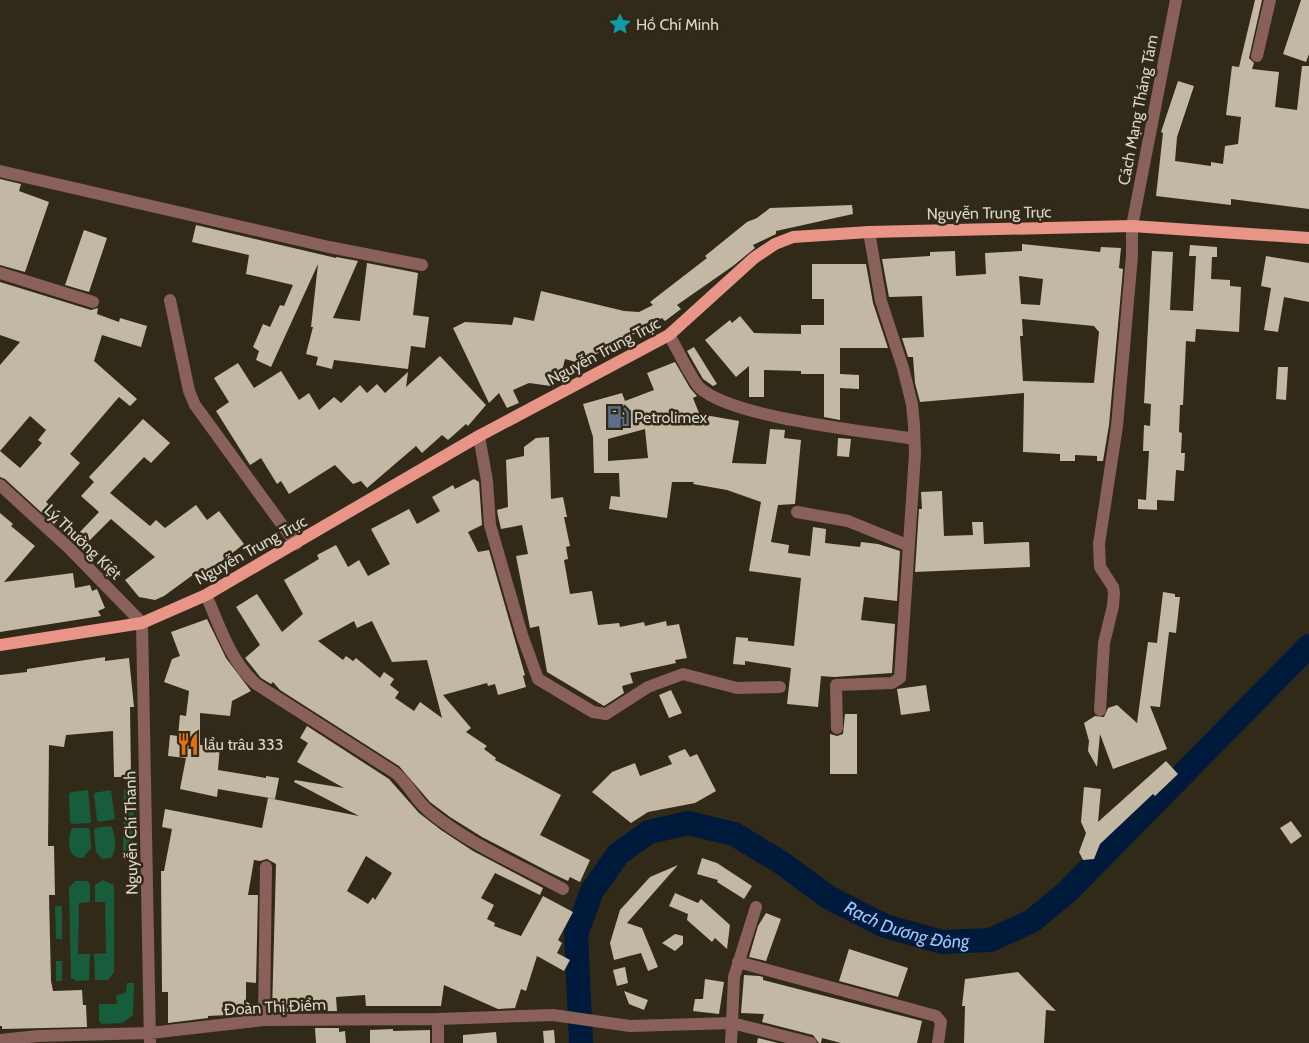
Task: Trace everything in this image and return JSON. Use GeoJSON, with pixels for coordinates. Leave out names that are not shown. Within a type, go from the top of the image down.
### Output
{"type":"FeatureCollection","features":[{"type":"Feature","properties":{"kind":"main road","name":"Nguyễn Trung Trực"},"geometry":{"type":"LineString","coordinates":[[0,645],[142,623],[206,595],[479,436],[669,335],[754,258],[775,244],[793,237],[869,232],[1132,226],[1309,238]]}},
{"type":"Feature","properties":{"kind":"street","name":"Cách Mạng Tháng Tám"},"geometry":{"type":"LineString","coordinates":[[1100,710],[1104,643],[1113,606],[1114,593],[1100,567],[1099,544],[1117,426],[1132,256],[1132,226],[1176,0]]}},
{"type":"Feature","properties":{"kind":"street"},"geometry":{"type":"LineString","coordinates":[[1256,56],[1270,0]]}},
{"type":"Feature","properties":{"kind":"street"},"geometry":{"type":"LineString","coordinates":[[0,171],[329,247],[422,265]]}},
{"type":"Feature","properties":{"kind":"street"},"geometry":{"type":"LineString","coordinates":[[837,728],[836,686],[892,683],[900,678],[914,439],[912,404],[881,301],[869,232]]}},
{"type":"Feature","properties":{"kind":"street"},"geometry":{"type":"LineString","coordinates":[[0,273],[93,302]]}},
{"type":"Feature","properties":{"kind":"street"},"geometry":{"type":"LineString","coordinates":[[170,300],[189,391],[195,405],[296,544]]}},
{"type":"Feature","properties":{"kind":"street"},"geometry":{"type":"LineString","coordinates":[[669,335],[699,387],[716,398],[748,411],[914,439]]}},
{"type":"Feature","properties":{"kind":"street"},"geometry":{"type":"LineString","coordinates":[[479,436],[487,481],[490,525],[522,635],[538,680],[594,712],[606,714],[648,687],[683,674],[737,688],[780,687]]}},
{"type":"Feature","properties":{"kind":"street","name":"Lý Thường Kiệt"},"geometry":{"type":"LineString","coordinates":[[0,485],[70,548],[142,623]]}},
{"type":"Feature","properties":{"kind":"street"},"geometry":{"type":"LineString","coordinates":[[797,512],[848,522],[907,545]]}},
{"type":"Feature","properties":{"kind":"street"},"geometry":{"type":"LineString","coordinates":[[206,595],[229,650],[243,672],[256,684],[394,772],[402,778],[420,804],[436,818],[477,843],[563,889]]}},
{"type":"Feature","properties":{"kind":"street","name":"Nguyễn Chí Thanh"},"geometry":{"type":"LineString","coordinates":[[142,623],[150,1038]]}},
{"type":"Feature","properties":{"kind":"street"},"geometry":{"type":"LineString","coordinates":[[264,1020],[266,867]]}},
{"type":"Feature","properties":{"kind":"street"},"geometry":{"type":"LineString","coordinates":[[731,1043],[733,985],[738,962],[756,907]]}},
{"type":"Feature","properties":{"kind":"street"},"geometry":{"type":"LineString","coordinates":[[738,962],[936,1016],[941,1022],[938,1043]]}},
{"type":"Feature","properties":{"kind":"street","name":"Đoàn Thị Điểm"},"geometry":{"type":"LineString","coordinates":[[0,1040],[150,1038],[264,1020],[438,1019],[553,1015],[630,1026],[732,1023]]}},
{"type":"Feature","properties":{"kind":"street"},"geometry":{"type":"LineString","coordinates":[[438,1019],[438,1043]]}},
{"type":"Feature","properties":{"kind":"street"},"geometry":{"type":"LineString","coordinates":[[732,1023],[811,1043]]}},
{"type":"Feature","properties":{"kind":"green space"},"geometry":{"type":"Polygon","coordinates":[[[124,789],[134,791],[133,852],[123,851],[124,789]]]}},
{"type":"Feature","properties":{"kind":"green space"},"geometry":{"type":"Polygon","coordinates":[[[88,790],[90,823],[72,824],[70,822],[69,794],[71,792],[88,790]]]}},
{"type":"Feature","properties":{"kind":"green space"},"geometry":{"type":"Polygon","coordinates":[[[111,790],[115,819],[100,822],[97,820],[94,793],[111,790]]]}},
{"type":"Feature","properties":{"kind":"green space"},"geometry":{"type":"Polygon","coordinates":[[[111,826],[115,838],[113,855],[111,858],[102,859],[96,852],[94,831],[95,828],[111,826]]]}},
{"type":"Feature","properties":{"kind":"green space"},"geometry":{"type":"Polygon","coordinates":[[[72,828],[88,828],[90,830],[91,848],[83,858],[71,852],[69,837],[72,828]]]}},
{"type":"Feature","properties":{"kind":"green space"},"geometry":{"type":"Polygon","coordinates":[[[103,880],[114,885],[114,972],[108,980],[95,980],[94,954],[106,953],[105,902],[95,902],[95,885],[103,880]]]}},
{"type":"Feature","properties":{"kind":"green space"},"geometry":{"type":"Polygon","coordinates":[[[75,881],[87,881],[90,884],[90,902],[79,903],[78,954],[90,954],[89,980],[77,981],[71,978],[69,888],[75,881]]]}},
{"type":"Feature","properties":{"kind":"green space"},"geometry":{"type":"Polygon","coordinates":[[[55,906],[62,906],[62,939],[56,939],[55,906]]]}},
{"type":"Feature","properties":{"kind":"green space"},"geometry":{"type":"Polygon","coordinates":[[[56,961],[62,961],[62,981],[56,981],[56,961]]]}},
{"type":"Feature","properties":{"kind":"green space"},"geometry":{"type":"Polygon","coordinates":[[[127,983],[134,983],[133,1015],[122,1023],[102,1024],[99,1021],[99,1004],[117,1004],[116,995],[126,993],[127,983]]]}},
{"type":"Feature","properties":{"kind":"building"},"geometry":{"type":"Polygon","coordinates":[[[1255,0],[1262,0],[1249,58],[1254,63],[1252,69],[1279,72],[1275,107],[1297,110],[1302,66],[1309,66],[1309,209],[1231,199],[1231,205],[1156,196],[1163,133],[1161,132],[1178,81],[1194,86],[1177,137],[1175,161],[1211,166],[1211,162],[1223,164],[1225,146],[1238,144],[1241,117],[1226,115],[1232,66],[1239,67],[1255,0]]]}},
{"type":"Feature","properties":{"kind":"building"},"geometry":{"type":"Polygon","coordinates":[[[1301,0],[1309,0],[1309,54],[1306,62],[1283,54],[1301,0]]]}},
{"type":"Feature","properties":{"kind":"building"},"geometry":{"type":"Polygon","coordinates":[[[0,179],[21,184],[19,191],[49,202],[25,272],[0,265],[0,179]]]}},
{"type":"Feature","properties":{"kind":"building"},"geometry":{"type":"Polygon","coordinates":[[[852,205],[853,214],[776,231],[776,234],[753,245],[755,248],[733,266],[677,305],[681,309],[665,321],[662,318],[641,329],[627,339],[584,360],[583,364],[565,359],[560,379],[553,377],[551,386],[529,383],[513,390],[519,403],[507,408],[499,393],[489,403],[453,328],[465,322],[512,325],[514,317],[534,321],[541,291],[624,311],[639,312],[653,305],[650,302],[707,258],[705,256],[747,222],[757,218],[770,208],[852,205]]]}},
{"type":"Feature","properties":{"kind":"building"},"geometry":{"type":"Polygon","coordinates":[[[196,225],[336,258],[358,261],[333,318],[360,321],[367,263],[418,273],[413,315],[429,317],[425,348],[411,346],[408,369],[334,360],[332,369],[316,365],[318,357],[306,354],[313,327],[311,327],[318,264],[271,367],[256,360],[259,351],[253,347],[263,324],[270,327],[280,305],[284,306],[293,285],[246,274],[249,255],[192,242],[196,225]]]}},
{"type":"Feature","properties":{"kind":"building"},"geometry":{"type":"Polygon","coordinates":[[[84,230],[107,238],[89,292],[65,285],[84,230]]]}},
{"type":"Feature","properties":{"kind":"building"},"geometry":{"type":"Polygon","coordinates":[[[1022,244],[1100,252],[1101,247],[1121,248],[1119,268],[1123,269],[1109,425],[1103,461],[1097,461],[1097,456],[1075,455],[1075,461],[1060,461],[1060,454],[1023,452],[1024,393],[920,402],[915,383],[913,357],[908,357],[902,338],[924,337],[922,296],[889,297],[882,259],[930,256],[930,252],[955,251],[956,276],[986,274],[985,253],[1022,251],[1022,244]],[[1019,276],[1021,304],[1040,305],[1043,279],[1019,276]],[[1022,319],[1023,336],[1020,336],[1023,381],[1094,383],[1099,332],[1094,326],[1022,319]]]}},
{"type":"Feature","properties":{"kind":"building"},"geometry":{"type":"Polygon","coordinates":[[[1190,245],[1217,247],[1217,257],[1212,257],[1211,279],[1230,280],[1230,286],[1241,287],[1239,332],[1196,329],[1195,342],[1186,341],[1183,405],[1180,405],[1179,432],[1182,433],[1181,453],[1185,453],[1184,471],[1176,470],[1174,501],[1157,500],[1157,510],[1138,509],[1138,499],[1146,500],[1149,451],[1143,451],[1144,425],[1150,426],[1151,404],[1144,403],[1152,251],[1173,252],[1170,310],[1193,311],[1196,256],[1189,256],[1190,245]]]}},
{"type":"Feature","properties":{"kind":"building"},"geometry":{"type":"Polygon","coordinates":[[[1266,256],[1309,263],[1309,302],[1284,297],[1278,332],[1264,330],[1271,288],[1261,286],[1266,256]]]}},
{"type":"Feature","properties":{"kind":"building"},"geometry":{"type":"Polygon","coordinates":[[[812,264],[866,264],[873,303],[888,348],[840,348],[840,374],[859,375],[859,389],[840,388],[840,420],[824,417],[824,374],[801,374],[801,371],[764,370],[764,397],[749,397],[749,366],[736,377],[705,340],[730,320],[732,323],[740,316],[754,333],[801,334],[801,325],[824,325],[824,299],[812,299],[812,264]]]}},
{"type":"Feature","properties":{"kind":"building"},"geometry":{"type":"Polygon","coordinates":[[[0,282],[91,310],[98,308],[97,314],[119,322],[120,318],[147,326],[141,347],[102,335],[94,361],[137,399],[130,406],[119,397],[70,454],[80,463],[46,502],[61,516],[54,524],[5,479],[0,477],[0,451],[0,365],[20,342],[0,335],[0,282]],[[30,416],[0,451],[20,468],[42,443],[38,440],[46,430],[30,416]]]}},
{"type":"Feature","properties":{"kind":"building"},"geometry":{"type":"Polygon","coordinates":[[[694,347],[717,384],[713,386],[703,379],[687,351],[694,347]]]}},
{"type":"Feature","properties":{"kind":"building"},"geometry":{"type":"Polygon","coordinates":[[[440,356],[486,405],[468,426],[466,424],[448,440],[442,435],[422,453],[416,446],[367,488],[361,481],[353,484],[335,465],[289,494],[281,481],[277,484],[261,458],[250,465],[216,411],[229,402],[214,378],[238,363],[254,388],[281,371],[299,400],[309,393],[319,410],[334,397],[341,403],[360,385],[367,393],[377,384],[385,393],[408,372],[406,387],[440,356]]]}},
{"type":"Feature","properties":{"kind":"building"},"geometry":{"type":"Polygon","coordinates":[[[675,362],[690,388],[697,396],[693,398],[701,418],[705,415],[739,421],[732,463],[766,464],[770,429],[785,430],[784,438],[801,440],[795,504],[778,505],[771,542],[789,545],[788,553],[810,556],[813,527],[826,529],[825,543],[860,547],[861,542],[878,544],[900,551],[897,601],[864,597],[861,620],[895,624],[892,673],[834,677],[821,676],[818,707],[787,704],[791,668],[745,661],[745,665],[733,664],[736,637],[748,638],[748,641],[794,646],[801,578],[749,571],[761,502],[727,490],[693,484],[694,482],[672,482],[667,518],[609,509],[611,496],[620,497],[619,473],[594,473],[593,437],[583,404],[622,393],[625,401],[654,390],[647,373],[675,362]],[[645,429],[608,439],[608,461],[648,458],[645,429]]]}},
{"type":"Feature","properties":{"kind":"building"},"geometry":{"type":"Polygon","coordinates":[[[1278,367],[1288,367],[1286,400],[1276,399],[1278,367]]]}},
{"type":"Feature","properties":{"kind":"building"},"geometry":{"type":"Polygon","coordinates":[[[143,419],[170,443],[151,463],[144,457],[110,493],[150,526],[156,520],[165,528],[196,505],[207,520],[219,511],[244,544],[205,574],[201,569],[164,596],[155,600],[139,597],[125,580],[155,557],[111,519],[88,542],[79,533],[99,512],[81,496],[94,482],[89,477],[143,419]]]}},
{"type":"Feature","properties":{"kind":"building"},"geometry":{"type":"Polygon","coordinates":[[[549,437],[551,499],[563,497],[567,517],[564,517],[570,546],[566,547],[568,559],[564,560],[570,594],[592,591],[598,625],[619,623],[620,627],[644,622],[645,626],[666,621],[667,626],[679,624],[687,658],[675,660],[676,663],[630,673],[633,683],[622,686],[624,693],[604,706],[547,672],[539,626],[530,628],[516,556],[528,554],[522,525],[501,529],[498,516],[497,510],[508,507],[506,460],[524,456],[524,447],[536,438],[549,437]]]}},
{"type":"Feature","properties":{"kind":"building"},"geometry":{"type":"Polygon","coordinates":[[[838,438],[851,439],[849,457],[837,456],[838,438]]]}},
{"type":"Feature","properties":{"kind":"building"},"geometry":{"type":"Polygon","coordinates":[[[474,479],[479,482],[482,525],[468,532],[478,552],[489,550],[525,675],[523,676],[526,687],[498,695],[495,684],[488,686],[487,683],[443,695],[471,728],[466,732],[487,746],[484,749],[496,758],[495,760],[561,795],[540,835],[590,860],[580,882],[570,877],[568,881],[551,873],[482,837],[450,817],[430,802],[399,766],[280,690],[273,682],[271,684],[261,678],[245,658],[260,645],[236,607],[257,594],[282,632],[303,614],[284,580],[319,559],[317,555],[336,545],[348,567],[359,560],[368,576],[390,564],[371,529],[409,509],[417,524],[440,511],[432,497],[453,485],[455,489],[474,479]],[[354,621],[318,641],[343,660],[346,656],[353,661],[356,658],[380,678],[384,672],[394,679],[390,685],[399,692],[395,698],[414,711],[420,702],[442,718],[427,660],[392,662],[372,621],[357,628],[354,621]]]}},
{"type":"Feature","properties":{"kind":"building"},"geometry":{"type":"Polygon","coordinates":[[[942,491],[944,536],[973,535],[972,522],[983,522],[984,544],[1029,542],[1030,567],[915,572],[919,509],[922,509],[921,492],[942,491]]]}},
{"type":"Feature","properties":{"kind":"building"},"geometry":{"type":"Polygon","coordinates":[[[0,513],[13,524],[11,526],[35,546],[4,582],[73,573],[75,588],[90,585],[92,591],[97,589],[105,608],[98,611],[101,616],[0,632],[0,513]]]}},
{"type":"Feature","properties":{"kind":"building"},"geometry":{"type":"Polygon","coordinates":[[[1163,592],[1180,597],[1176,633],[1169,632],[1160,707],[1150,706],[1167,749],[1113,769],[1100,734],[1097,767],[1088,751],[1089,741],[1084,723],[1095,716],[1104,717],[1108,708],[1117,705],[1137,723],[1148,642],[1157,643],[1163,592]]]}},
{"type":"Feature","properties":{"kind":"building"},"geometry":{"type":"Polygon","coordinates":[[[207,619],[226,658],[251,691],[232,701],[230,716],[200,713],[200,745],[220,746],[218,770],[266,778],[266,776],[279,778],[275,799],[218,789],[217,797],[180,789],[186,758],[168,756],[170,735],[178,736],[180,715],[186,716],[189,691],[164,682],[172,659],[180,656],[171,632],[207,619]]]}},
{"type":"Feature","properties":{"kind":"building"},"geometry":{"type":"Polygon","coordinates":[[[105,657],[105,661],[129,658],[134,707],[130,707],[131,777],[114,777],[113,731],[66,735],[64,747],[49,745],[48,846],[54,846],[55,895],[49,895],[51,981],[53,991],[82,990],[83,1005],[86,1005],[87,1027],[2,1029],[2,1026],[0,1026],[0,675],[27,672],[27,669],[105,657]]]}},
{"type":"Feature","properties":{"kind":"building"},"geometry":{"type":"Polygon","coordinates":[[[926,685],[930,711],[901,715],[897,689],[926,685]]]}},
{"type":"Feature","properties":{"kind":"building"},"geometry":{"type":"Polygon","coordinates":[[[671,690],[682,713],[669,718],[659,695],[671,690]]]}},
{"type":"Feature","properties":{"kind":"building"},"geometry":{"type":"Polygon","coordinates":[[[845,714],[857,714],[857,774],[830,774],[830,734],[837,736],[843,734],[845,714]]]}},
{"type":"Feature","properties":{"kind":"building"},"geometry":{"type":"Polygon","coordinates":[[[307,726],[389,779],[419,813],[441,830],[473,851],[543,888],[540,895],[495,873],[481,898],[494,905],[487,919],[495,923],[494,926],[521,936],[543,896],[573,912],[558,940],[562,943],[557,953],[570,960],[564,971],[537,956],[526,991],[521,989],[515,1008],[498,1009],[444,985],[441,1006],[366,1006],[365,995],[336,997],[337,1011],[272,1012],[276,864],[267,859],[254,860],[248,895],[258,895],[256,983],[246,982],[246,1014],[208,1016],[208,1018],[168,1023],[168,992],[162,992],[161,871],[164,871],[172,829],[162,827],[165,809],[262,828],[268,798],[359,816],[294,782],[295,780],[344,788],[297,762],[308,743],[300,738],[307,726]],[[366,856],[347,891],[368,904],[373,897],[375,900],[392,873],[366,856]]]}},
{"type":"Feature","properties":{"kind":"building"},"geometry":{"type":"Polygon","coordinates":[[[685,749],[690,757],[697,754],[716,791],[695,803],[648,812],[631,823],[592,792],[612,772],[635,763],[640,776],[672,764],[668,756],[685,749]]]}},
{"type":"Feature","properties":{"kind":"building"},"geometry":{"type":"Polygon","coordinates":[[[1166,761],[1178,774],[1155,796],[1153,794],[1100,844],[1094,859],[1083,860],[1079,852],[1086,833],[1081,822],[1084,787],[1101,789],[1098,822],[1166,761]]]}},
{"type":"Feature","properties":{"kind":"building"},"geometry":{"type":"Polygon","coordinates":[[[1291,821],[1302,836],[1291,844],[1280,828],[1291,821]]]}},
{"type":"Feature","properties":{"kind":"building"},"geometry":{"type":"Polygon","coordinates":[[[702,858],[717,863],[752,886],[744,899],[717,882],[718,880],[697,874],[702,858]]]}},
{"type":"Feature","properties":{"kind":"building"},"geometry":{"type":"Polygon","coordinates":[[[678,865],[627,923],[642,928],[658,967],[648,971],[641,953],[614,960],[610,943],[620,910],[650,877],[678,865]]]}},
{"type":"Feature","properties":{"kind":"building"},"geometry":{"type":"Polygon","coordinates":[[[675,893],[698,903],[701,899],[730,925],[727,949],[715,938],[712,942],[687,920],[688,914],[669,906],[675,893]]]}},
{"type":"Feature","properties":{"kind":"building"},"geometry":{"type":"Polygon","coordinates":[[[766,913],[781,919],[766,961],[749,957],[758,926],[766,913]]]}},
{"type":"Feature","properties":{"kind":"building"},"geometry":{"type":"Polygon","coordinates":[[[675,934],[683,936],[683,944],[675,951],[662,943],[675,934]]]}},
{"type":"Feature","properties":{"kind":"building"},"geometry":{"type":"Polygon","coordinates":[[[849,949],[908,968],[898,997],[839,981],[849,949]]]}},
{"type":"Feature","properties":{"kind":"building"},"geometry":{"type":"Polygon","coordinates":[[[625,967],[628,983],[617,986],[613,970],[625,967]]]}},
{"type":"Feature","properties":{"kind":"building"},"geometry":{"type":"Polygon","coordinates":[[[1018,972],[1056,1011],[1046,1010],[1044,1043],[964,1043],[965,1006],[962,1006],[965,979],[1018,972]]]}},
{"type":"Feature","properties":{"kind":"building"},"geometry":{"type":"Polygon","coordinates":[[[744,975],[763,977],[763,980],[922,1021],[917,1043],[841,1043],[822,1038],[821,1043],[819,1043],[813,1035],[762,1022],[764,1014],[741,1013],[744,975]]]}},
{"type":"Feature","properties":{"kind":"building"},"geometry":{"type":"Polygon","coordinates":[[[705,979],[724,982],[719,1014],[693,1011],[695,999],[703,999],[705,979]]]}},
{"type":"Feature","properties":{"kind":"building"},"geometry":{"type":"Polygon","coordinates":[[[624,991],[648,1000],[644,1010],[629,1004],[624,991]]]}},
{"type":"Feature","properties":{"kind":"building"},"geometry":{"type":"Polygon","coordinates":[[[315,1028],[339,1028],[339,1032],[345,1031],[346,1043],[316,1043],[315,1028]]]}},
{"type":"Feature","properties":{"kind":"building"},"geometry":{"type":"Polygon","coordinates":[[[393,1029],[393,1031],[430,1030],[430,1043],[370,1043],[370,1030],[393,1029]]]}},
{"type":"Feature","properties":{"kind":"building"},"geometry":{"type":"Polygon","coordinates":[[[554,1030],[555,1043],[544,1043],[543,1031],[554,1030]]]}},
{"type":"Feature","properties":{"kind":"building"},"geometry":{"type":"Polygon","coordinates":[[[496,1032],[497,1043],[463,1043],[463,1035],[496,1032]]]}},
{"type":"Feature","properties":{"kind":"building"},"geometry":{"type":"Polygon","coordinates":[[[758,1038],[778,1043],[757,1043],[758,1038]]]}},
{"type":"Feature","properties":{"kind":"waterway","name":"Rạch Dương Đông"},"geometry":{"type":"LineString","coordinates":[[581,1043],[576,934],[592,891],[618,854],[649,832],[688,823],[734,834],[782,863],[828,897],[885,926],[942,942],[990,940],[1032,921],[1067,892],[1309,646]]}},
{"type":"Feature","properties":{"kind":"place","name":"Hồ Chí Minh"},"geometry":{"type":"Point","coordinates":[620,24]}},
{"type":"Feature","properties":{"kind":"place","name":"Petrolimex"},"geometry":{"type":"Point","coordinates":[618,417]}},
{"type":"Feature","properties":{"kind":"place","name":"lẩu trâu 333"},"geometry":{"type":"Point","coordinates":[188,744]}}]}
